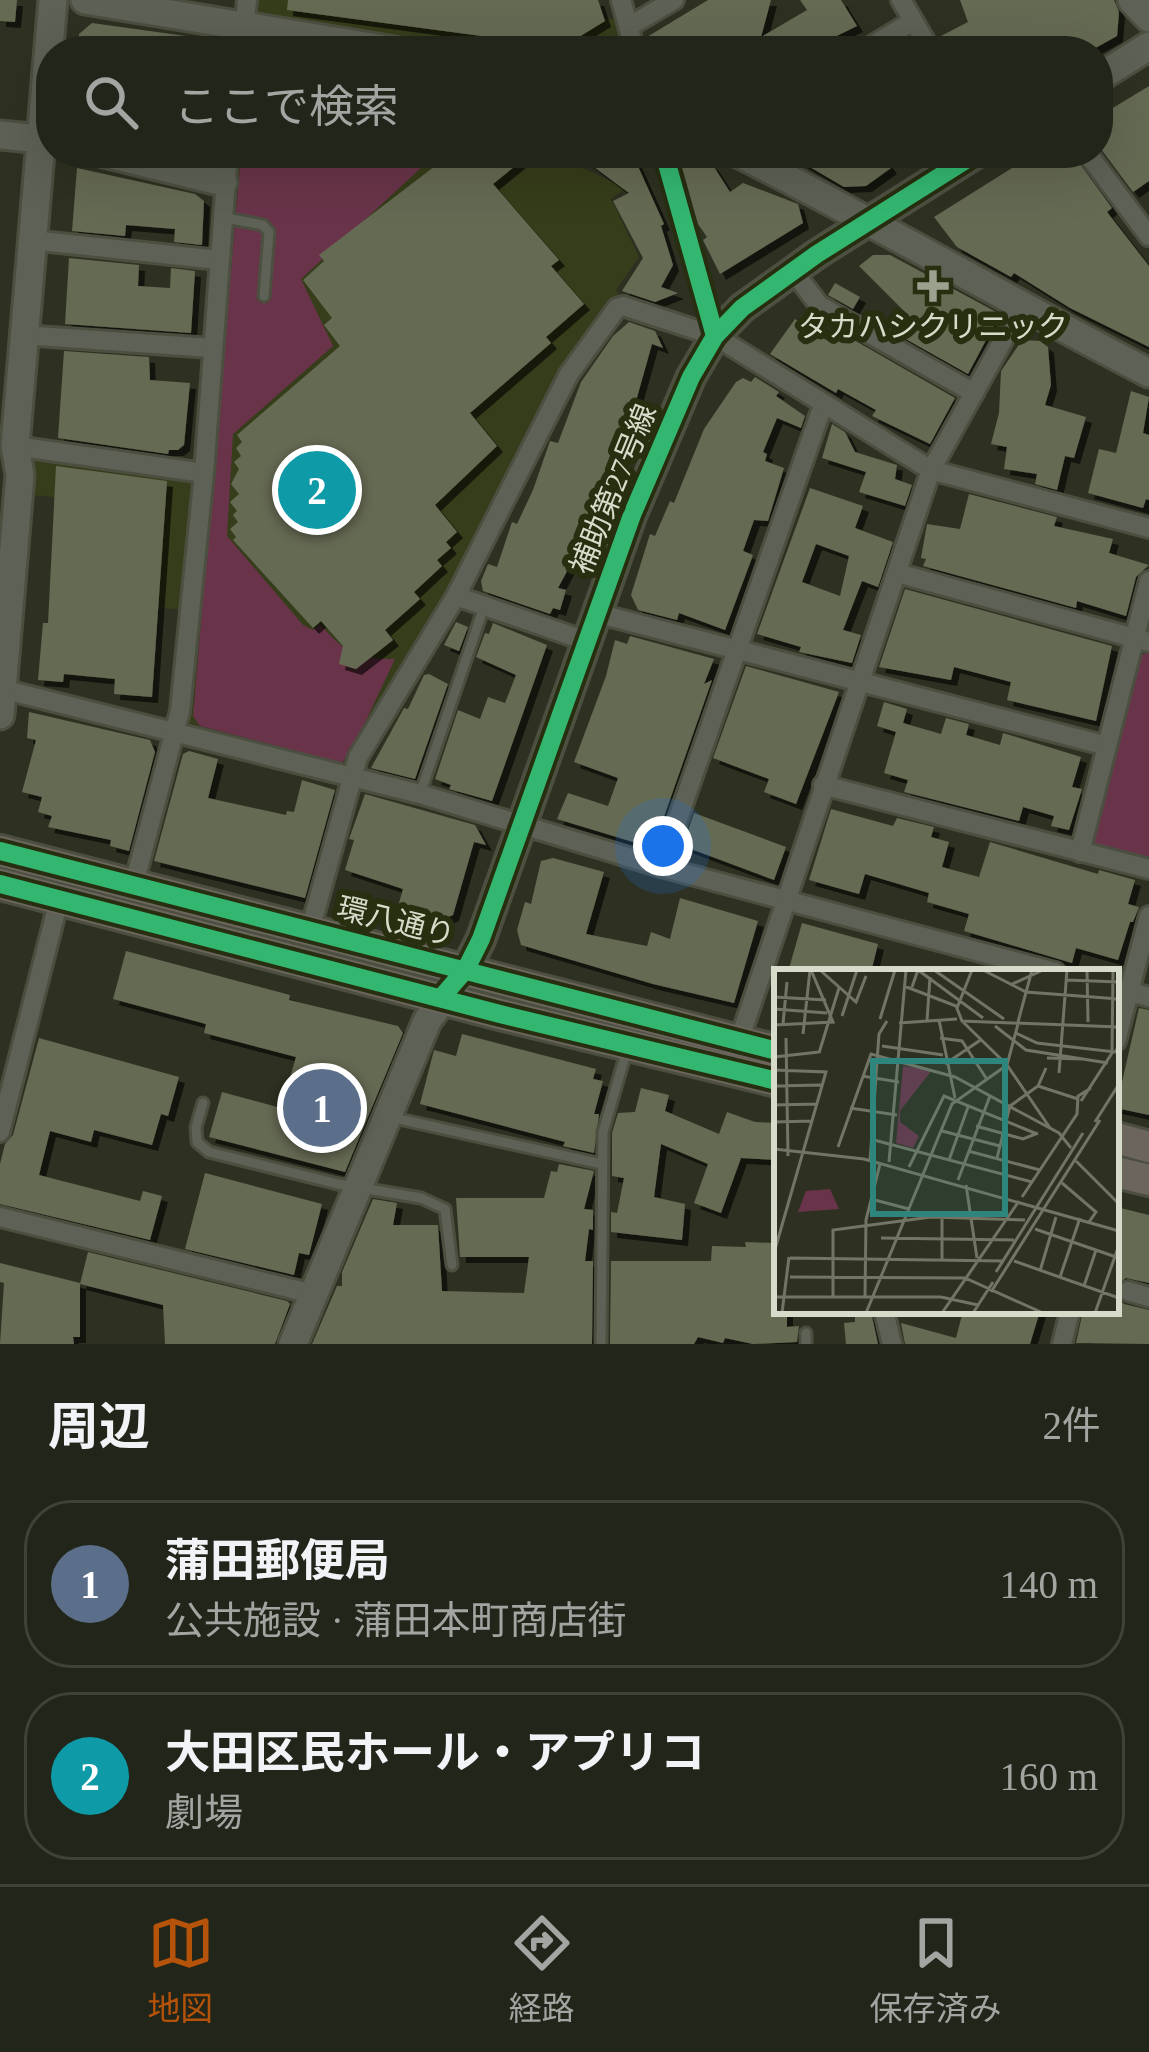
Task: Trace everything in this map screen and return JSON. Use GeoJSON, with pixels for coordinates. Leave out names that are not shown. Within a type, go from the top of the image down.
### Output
{"type":"FeatureCollection","features":[{"type":"Feature","properties":{"kind":"main road","name":"環八通り"},"geometry":{"type":"LineString","coordinates":[[0,851],[774,1050]]}},
{"type":"Feature","properties":{"kind":"main road","name":"環八通り"},"geometry":{"type":"LineString","coordinates":[[0,884],[774,1080]]}},
{"type":"Feature","properties":{"kind":"main road"},"geometry":{"type":"LineString","coordinates":[[1119,1139],[1149,1147]]}},
{"type":"Feature","properties":{"kind":"main road"},"geometry":{"type":"LineString","coordinates":[[1119,1173],[1149,1180]]}},
{"type":"Feature","properties":{"kind":"street"},"geometry":{"type":"LineString","coordinates":[[51,36],[53,0]]}},
{"type":"Feature","properties":{"kind":"street"},"geometry":{"type":"LineString","coordinates":[[85,0],[304,36]]}},
{"type":"Feature","properties":{"kind":"street"},"geometry":{"type":"LineString","coordinates":[[621,0],[631,36]]}},
{"type":"Feature","properties":{"kind":"street"},"geometry":{"type":"LineString","coordinates":[[628,27],[674,0]]}},
{"type":"Feature","properties":{"kind":"street"},"geometry":{"type":"LineString","coordinates":[[901,0],[922,36]]}},
{"type":"Feature","properties":{"kind":"street"},"geometry":{"type":"LineString","coordinates":[[1132,0],[1149,18]]}},
{"type":"Feature","properties":{"kind":"street"},"geometry":{"type":"LineString","coordinates":[[888,36],[913,21]]}},
{"type":"Feature","properties":{"kind":"street"},"geometry":{"type":"LineString","coordinates":[[1113,69],[1149,46]]}},
{"type":"Feature","properties":{"kind":"street"},"geometry":{"type":"LineString","coordinates":[[0,135],[36,138]]}},
{"type":"Feature","properties":{"kind":"street"},"geometry":{"type":"LineString","coordinates":[[0,492],[42,168]]}},
{"type":"Feature","properties":{"kind":"street"},"geometry":{"type":"LineString","coordinates":[[166,168],[223,182]]}},
{"type":"Feature","properties":{"kind":"street"},"geometry":{"type":"LineString","coordinates":[[134,884],[175,731],[204,473],[225,168]]}},
{"type":"Feature","properties":{"kind":"street"},"geometry":{"type":"LineString","coordinates":[[668,168],[715,336]]}},
{"type":"Feature","properties":{"kind":"street"},"geometry":{"type":"LineString","coordinates":[[768,168],[1149,373]]}},
{"type":"Feature","properties":{"kind":"street","name":"補助第27号線"},"geometry":{"type":"LineString","coordinates":[[293,1344],[427,1021],[466,970],[481,939],[596,613],[691,377],[715,336],[742,308],[953,168]]}},
{"type":"Feature","properties":{"kind":"street"},"geometry":{"type":"LineString","coordinates":[[1099,168],[1149,236]]}},
{"type":"Feature","properties":{"kind":"street"},"geometry":{"type":"LineString","coordinates":[[31,240],[219,260]]}},
{"type":"Feature","properties":{"kind":"street"},"geometry":{"type":"LineString","coordinates":[[793,271],[820,305],[974,393]]}},
{"type":"Feature","properties":{"kind":"street"},"geometry":{"type":"LineString","coordinates":[[739,1041],[932,470],[1016,317],[1017,305]]}},
{"type":"Feature","properties":{"kind":"street"},"geometry":{"type":"LineString","coordinates":[[310,930],[358,757],[456,596],[569,374],[612,311],[623,306],[715,336],[932,470],[1149,527]]}},
{"type":"Feature","properties":{"kind":"street"},"geometry":{"type":"LineString","coordinates":[[22,334],[212,348]]}},
{"type":"Feature","properties":{"kind":"street"},"geometry":{"type":"LineString","coordinates":[[661,867],[823,405]]}},
{"type":"Feature","properties":{"kind":"street"},"geometry":{"type":"LineString","coordinates":[[7,445],[204,473]]}},
{"type":"Feature","properties":{"kind":"street"},"geometry":{"type":"LineString","coordinates":[[7,445],[20,475],[1,702],[175,731],[420,794],[661,867],[1043,969]]}},
{"type":"Feature","properties":{"kind":"street"},"geometry":{"type":"LineString","coordinates":[[897,573],[1142,640]]}},
{"type":"Feature","properties":{"kind":"street"},"geometry":{"type":"LineString","coordinates":[[1081,852],[1107,746],[1142,640],[1149,581]]}},
{"type":"Feature","properties":{"kind":"street"},"geometry":{"type":"LineString","coordinates":[[456,596],[586,641]]}},
{"type":"Feature","properties":{"kind":"street"},"geometry":{"type":"LineString","coordinates":[[596,613],[1107,746]]}},
{"type":"Feature","properties":{"kind":"street"},"geometry":{"type":"LineString","coordinates":[[823,785],[1149,869]]}},
{"type":"Feature","properties":{"kind":"street"},"geometry":{"type":"LineString","coordinates":[[0,1132],[59,900]]}},
{"type":"Feature","properties":{"kind":"street"},"geometry":{"type":"LineString","coordinates":[[1149,916],[1122,990],[1149,997]]}},
{"type":"Feature","properties":{"kind":"street"},"geometry":{"type":"LineString","coordinates":[[0,1217],[313,1294]]}},
{"type":"Feature","properties":{"kind":"street"},"geometry":{"type":"LineString","coordinates":[[1128,1291],[1149,1297]]}},
{"type":"Feature","properties":{"kind":"street"},"geometry":{"type":"LineString","coordinates":[[885,1314],[892,1344]]}},
{"type":"Feature","properties":{"kind":"street"},"geometry":{"type":"LineString","coordinates":[[1062,1344],[1069,1314]]}},
{"type":"Feature","properties":{"kind":"lane"},"geometry":{"type":"LineString","coordinates":[[221,217],[263,225],[269,232],[264,296]]}},
{"type":"Feature","properties":{"kind":"lane"},"geometry":{"type":"LineString","coordinates":[[420,794],[484,607]]}},
{"type":"Feature","properties":{"kind":"lane"},"geometry":{"type":"LineString","coordinates":[[601,1344],[603,1132],[629,1044]]}},
{"type":"Feature","properties":{"kind":"lane"},"geometry":{"type":"LineString","coordinates":[[202,1103],[197,1142],[208,1152],[421,1198],[445,1208],[452,1265]]}},
{"type":"Feature","properties":{"kind":"lane"},"geometry":{"type":"LineString","coordinates":[[388,1116],[602,1164]]}},
{"type":"Feature","properties":{"kind":"shaded area"},"geometry":{"type":"Polygon","coordinates":[[[250,0],[502,0],[622,20],[626,36],[245,36],[250,0]]]}},
{"type":"Feature","properties":{"kind":"shaded area"},"geometry":{"type":"Polygon","coordinates":[[[228,168],[583,168],[626,188],[611,199],[639,257],[616,290],[622,301],[569,372],[474,565],[352,765],[180,721],[187,610],[100,603],[107,502],[11,493],[13,442],[198,467],[228,168]]]}},
{"type":"Feature","properties":{"kind":"shaded area"},"geometry":{"type":"Polygon","coordinates":[[[240,168],[421,168],[301,279],[333,346],[233,434],[227,536],[303,625],[313,630],[320,624],[344,648],[361,656],[395,659],[342,763],[200,726],[193,716],[240,168]]]}},
{"type":"Feature","properties":{"kind":"shaded area"},"geometry":{"type":"Polygon","coordinates":[[[1149,651],[1149,862],[1093,847],[1090,838],[1136,658],[1149,651]]]}},
{"type":"Feature","properties":{"kind":"building"},"geometry":{"type":"Polygon","coordinates":[[[0,0],[17,0],[15,22],[0,21],[0,0]]]}},
{"type":"Feature","properties":{"kind":"building"},"geometry":{"type":"Polygon","coordinates":[[[288,0],[598,0],[605,21],[580,36],[482,36],[287,10],[288,0]]]}},
{"type":"Feature","properties":{"kind":"building"},"geometry":{"type":"Polygon","coordinates":[[[708,0],[771,0],[761,36],[649,36],[708,0]]]}},
{"type":"Feature","properties":{"kind":"building"},"geometry":{"type":"Polygon","coordinates":[[[800,0],[841,0],[857,26],[837,36],[763,36],[807,10],[800,0]]]}},
{"type":"Feature","properties":{"kind":"building"},"geometry":{"type":"Polygon","coordinates":[[[960,0],[1114,0],[1119,12],[1113,38],[941,36],[968,22],[960,0]]]}},
{"type":"Feature","properties":{"kind":"building"},"geometry":{"type":"Polygon","coordinates":[[[92,23],[186,36],[79,36],[92,23]]]}},
{"type":"Feature","properties":{"kind":"building"},"geometry":{"type":"Polygon","coordinates":[[[1149,86],[1149,181],[1133,192],[1113,165],[1113,108],[1149,86]]]}},
{"type":"Feature","properties":{"kind":"building"},"geometry":{"type":"Polygon","coordinates":[[[77,168],[195,194],[204,201],[202,245],[174,242],[175,229],[126,225],[125,236],[72,231],[77,168]]]}},
{"type":"Feature","properties":{"kind":"building"},"geometry":{"type":"Polygon","coordinates":[[[432,168],[513,168],[493,184],[559,260],[551,266],[584,304],[546,337],[551,343],[470,413],[497,446],[435,505],[457,532],[446,542],[451,548],[437,560],[442,566],[414,592],[420,599],[385,630],[393,640],[356,669],[339,664],[343,646],[321,621],[313,628],[233,540],[236,537],[230,529],[238,522],[230,502],[239,494],[231,484],[239,469],[234,462],[241,456],[236,448],[242,442],[237,435],[340,346],[324,325],[332,318],[303,280],[324,261],[319,255],[432,168]]]}},
{"type":"Feature","properties":{"kind":"building"},"geometry":{"type":"Polygon","coordinates":[[[595,168],[639,168],[664,224],[673,265],[661,287],[678,293],[655,302],[622,291],[643,258],[613,201],[629,193],[595,168]]]}},
{"type":"Feature","properties":{"kind":"building"},"geometry":{"type":"Polygon","coordinates":[[[682,168],[715,168],[730,192],[743,183],[798,204],[803,223],[720,274],[698,224],[682,168]]]}},
{"type":"Feature","properties":{"kind":"building"},"geometry":{"type":"Polygon","coordinates":[[[812,168],[891,168],[866,186],[844,187],[812,168]]]}},
{"type":"Feature","properties":{"kind":"building"},"geometry":{"type":"Polygon","coordinates":[[[1012,168],[1083,168],[1112,208],[1107,212],[1149,266],[1149,347],[957,247],[934,217],[1012,168]]]}},
{"type":"Feature","properties":{"kind":"building"},"geometry":{"type":"Polygon","coordinates":[[[873,255],[890,255],[1000,314],[968,374],[886,328],[893,316],[924,331],[859,266],[873,255]]]}},
{"type":"Feature","properties":{"kind":"building"},"geometry":{"type":"Polygon","coordinates":[[[69,258],[139,265],[138,286],[170,288],[171,268],[195,271],[191,333],[65,324],[69,258]]]}},
{"type":"Feature","properties":{"kind":"building"},"geometry":{"type":"Polygon","coordinates":[[[835,283],[860,297],[853,309],[828,295],[835,283]]]}},
{"type":"Feature","properties":{"kind":"building"},"geometry":{"type":"Polygon","coordinates":[[[795,319],[826,340],[833,328],[955,398],[930,444],[872,416],[876,410],[838,389],[836,393],[770,354],[795,319]]]}},
{"type":"Feature","properties":{"kind":"building"},"geometry":{"type":"Polygon","coordinates":[[[629,322],[655,331],[663,348],[652,344],[636,401],[614,448],[580,547],[558,588],[566,590],[560,610],[553,608],[550,614],[483,591],[481,581],[488,564],[497,567],[512,522],[517,524],[533,490],[550,441],[558,443],[581,382],[613,336],[629,322]]]}},
{"type":"Feature","properties":{"kind":"building"},"geometry":{"type":"Polygon","coordinates":[[[1022,340],[1040,341],[1048,347],[1051,385],[1045,405],[1086,417],[1074,458],[1065,456],[1057,490],[1035,484],[1037,474],[1004,469],[1007,447],[991,444],[999,413],[1001,371],[1022,340]]]}},
{"type":"Feature","properties":{"kind":"building"},"geometry":{"type":"Polygon","coordinates":[[[64,351],[149,357],[150,380],[190,383],[184,445],[168,454],[58,438],[64,351]]]}},
{"type":"Feature","properties":{"kind":"building"},"geometry":{"type":"Polygon","coordinates":[[[755,377],[805,416],[801,428],[777,418],[763,452],[765,461],[784,468],[768,521],[754,520],[743,551],[753,555],[725,630],[679,613],[677,620],[638,610],[631,595],[650,534],[655,536],[670,501],[674,503],[704,429],[736,382],[743,378],[751,382],[755,377]]]}},
{"type":"Feature","properties":{"kind":"building"},"geometry":{"type":"Polygon","coordinates":[[[1131,391],[1149,397],[1143,433],[1149,435],[1149,500],[1143,508],[1088,493],[1099,449],[1116,453],[1131,391]]]}},
{"type":"Feature","properties":{"kind":"building"},"geometry":{"type":"Polygon","coordinates":[[[832,424],[845,432],[855,452],[897,465],[895,479],[912,485],[905,506],[859,492],[866,472],[822,458],[832,424]]]}},
{"type":"Feature","properties":{"kind":"building"},"geometry":{"type":"Polygon","coordinates":[[[56,466],[167,481],[152,697],[114,694],[115,679],[64,674],[63,682],[38,680],[43,623],[48,623],[56,466]]]}},
{"type":"Feature","properties":{"kind":"building"},"geometry":{"type":"Polygon","coordinates":[[[810,488],[863,506],[855,528],[893,542],[878,587],[862,581],[843,630],[861,635],[852,663],[799,652],[801,647],[757,634],[810,488]],[[816,544],[802,582],[840,596],[849,556],[816,544]]]}},
{"type":"Feature","properties":{"kind":"building"},"geometry":{"type":"Polygon","coordinates":[[[969,494],[1057,517],[1054,526],[1113,539],[1109,553],[1149,565],[1136,577],[1126,616],[1077,601],[1076,608],[923,566],[927,524],[960,529],[969,494]]]}},
{"type":"Feature","properties":{"kind":"building"},"geometry":{"type":"Polygon","coordinates":[[[905,589],[1112,646],[1096,721],[1007,700],[1011,682],[954,667],[951,680],[879,667],[905,589]]]}},
{"type":"Feature","properties":{"kind":"building"},"geometry":{"type":"Polygon","coordinates":[[[456,622],[468,627],[459,651],[444,645],[456,622]]]}},
{"type":"Feature","properties":{"kind":"building"},"geometry":{"type":"Polygon","coordinates":[[[493,623],[547,645],[492,801],[449,789],[451,785],[435,779],[458,710],[480,719],[488,697],[505,703],[516,675],[476,657],[493,623]]]}},
{"type":"Feature","properties":{"kind":"building"},"geometry":{"type":"Polygon","coordinates":[[[630,636],[714,659],[704,684],[712,680],[653,848],[557,819],[568,793],[608,806],[618,778],[574,762],[615,640],[627,644],[630,636]]]}},
{"type":"Feature","properties":{"kind":"building"},"geometry":{"type":"Polygon","coordinates":[[[746,666],[839,692],[796,804],[764,792],[769,779],[713,758],[746,666]]]}},
{"type":"Feature","properties":{"kind":"building"},"geometry":{"type":"Polygon","coordinates":[[[424,675],[448,684],[415,779],[371,768],[424,675]]]}},
{"type":"Feature","properties":{"kind":"building"},"geometry":{"type":"Polygon","coordinates":[[[884,702],[907,709],[903,723],[941,734],[946,718],[969,724],[966,735],[1000,745],[1003,733],[1081,757],[1072,787],[1082,789],[1069,830],[1051,826],[1054,816],[1023,807],[1019,821],[904,792],[908,780],[884,773],[896,732],[877,726],[884,702]]]}},
{"type":"Feature","properties":{"kind":"building"},"geometry":{"type":"Polygon","coordinates":[[[29,712],[150,740],[155,752],[129,851],[110,846],[111,840],[48,827],[52,816],[38,812],[42,797],[22,792],[36,740],[27,738],[29,712]]]}},
{"type":"Feature","properties":{"kind":"building"},"geometry":{"type":"Polygon","coordinates":[[[189,751],[218,759],[208,798],[286,815],[294,812],[302,780],[335,790],[305,898],[154,861],[183,754],[189,751]]]}},
{"type":"Feature","properties":{"kind":"building"},"geometry":{"type":"Polygon","coordinates":[[[365,794],[475,825],[486,845],[474,842],[453,915],[428,926],[395,917],[403,889],[345,870],[354,840],[349,839],[365,794]]]}},
{"type":"Feature","properties":{"kind":"building"},"geometry":{"type":"Polygon","coordinates":[[[831,809],[893,826],[897,818],[934,827],[931,837],[949,842],[942,867],[979,877],[990,842],[1135,880],[1128,904],[1139,907],[1118,960],[1076,948],[1072,963],[964,931],[969,914],[927,902],[929,893],[865,874],[859,894],[809,880],[831,809]]]}},
{"type":"Feature","properties":{"kind":"building"},"geometry":{"type":"Polygon","coordinates":[[[694,813],[786,847],[774,880],[683,846],[694,813]]]}},
{"type":"Feature","properties":{"kind":"building"},"geometry":{"type":"Polygon","coordinates":[[[553,858],[604,872],[586,934],[647,946],[651,932],[670,939],[680,898],[758,921],[734,1003],[521,945],[517,930],[525,902],[531,904],[541,861],[553,858]]]}},
{"type":"Feature","properties":{"kind":"building"},"geometry":{"type":"Polygon","coordinates":[[[802,923],[878,944],[872,969],[789,969],[802,923]]]}},
{"type":"Feature","properties":{"kind":"building"},"geometry":{"type":"Polygon","coordinates":[[[126,951],[290,995],[289,1000],[398,1026],[403,1033],[345,1172],[209,1137],[222,1092],[281,1108],[296,1057],[204,1033],[206,1024],[113,999],[126,951]]]}},
{"type":"Feature","properties":{"kind":"building"},"geometry":{"type":"Polygon","coordinates":[[[1139,1008],[1149,1010],[1149,1115],[1119,1109],[1139,1008]]]}},
{"type":"Feature","properties":{"kind":"building"},"geometry":{"type":"Polygon","coordinates":[[[462,1034],[596,1069],[593,1079],[603,1081],[594,1114],[599,1114],[594,1153],[420,1104],[434,1050],[456,1056],[462,1034]]]}},
{"type":"Feature","properties":{"kind":"building"},"geometry":{"type":"Polygon","coordinates":[[[39,1038],[179,1077],[168,1116],[161,1114],[152,1145],[94,1130],[91,1142],[50,1131],[39,1175],[140,1201],[143,1191],[162,1196],[150,1240],[0,1204],[0,1164],[5,1144],[13,1135],[39,1038]]]}},
{"type":"Feature","properties":{"kind":"building"},"geometry":{"type":"Polygon","coordinates":[[[641,1088],[669,1095],[665,1111],[719,1134],[727,1112],[774,1123],[774,1160],[741,1158],[721,1213],[694,1203],[708,1164],[661,1144],[654,1197],[685,1204],[682,1240],[611,1232],[611,1212],[617,1213],[624,1178],[612,1176],[612,1133],[618,1113],[635,1112],[641,1088]]]}},
{"type":"Feature","properties":{"kind":"building"},"geometry":{"type":"Polygon","coordinates":[[[559,1164],[594,1171],[584,1209],[593,1210],[585,1261],[593,1261],[592,1344],[312,1344],[337,1286],[342,1286],[342,1272],[373,1199],[397,1203],[393,1225],[438,1225],[442,1291],[524,1293],[529,1257],[460,1257],[456,1198],[544,1198],[551,1171],[557,1172],[559,1164]]]}},
{"type":"Feature","properties":{"kind":"building"},"geometry":{"type":"Polygon","coordinates":[[[205,1173],[322,1204],[309,1255],[299,1253],[294,1275],[185,1249],[205,1173]]]}},
{"type":"Feature","properties":{"kind":"building"},"geometry":{"type":"Polygon","coordinates":[[[1119,1208],[1149,1215],[1149,1283],[1126,1278],[1119,1283],[1119,1208]]]}},
{"type":"Feature","properties":{"kind":"building"},"geometry":{"type":"Polygon","coordinates":[[[745,1242],[774,1243],[774,1314],[787,1314],[787,1327],[799,1326],[797,1342],[753,1344],[725,1338],[723,1343],[698,1337],[694,1344],[610,1344],[611,1261],[711,1261],[712,1246],[746,1247],[745,1242]]]}},
{"type":"Feature","properties":{"kind":"building"},"geometry":{"type":"Polygon","coordinates":[[[88,1252],[290,1304],[275,1344],[165,1344],[163,1305],[80,1284],[88,1252]]]}},
{"type":"Feature","properties":{"kind":"building"},"geometry":{"type":"Polygon","coordinates":[[[0,1263],[80,1283],[80,1337],[73,1337],[74,1344],[0,1344],[4,1283],[0,1282],[0,1263]]]}},
{"type":"Feature","properties":{"kind":"building"},"geometry":{"type":"Polygon","coordinates":[[[1119,1300],[1149,1310],[1149,1344],[1076,1343],[1082,1314],[1119,1314],[1119,1300]]]}},
{"type":"Feature","properties":{"kind":"building"},"geometry":{"type":"Polygon","coordinates":[[[855,1314],[871,1314],[878,1344],[846,1344],[844,1323],[855,1322],[855,1314]]]}},
{"type":"Feature","properties":{"kind":"building"},"geometry":{"type":"Polygon","coordinates":[[[962,1314],[1039,1314],[1030,1344],[905,1344],[901,1323],[956,1338],[962,1314]]]}},
{"type":"Feature","properties":{"kind":"cycle path"},"geometry":{"type":"LineString","coordinates":[[668,168],[715,336]]}},
{"type":"Feature","properties":{"kind":"cycle path"},"geometry":{"type":"LineString","coordinates":[[441,998],[466,969],[481,939],[632,515],[691,377],[715,336],[742,308],[817,254],[953,168]]}},
{"type":"Feature","properties":{"kind":"cycle path"},"geometry":{"type":"LineString","coordinates":[[0,851],[774,1050]]}},
{"type":"Feature","properties":{"kind":"cycle path"},"geometry":{"type":"LineString","coordinates":[[0,884],[774,1080]]}},
{"type":"Feature","properties":{"kind":"place","name":"タカハシクリニック"},"geometry":{"type":"Point","coordinates":[933,286]}},
{"type":"Feature","properties":{"kind":"place","name":"大田区民ホール・アプリコ"},"geometry":{"type":"Point","coordinates":[317,490]}},
{"type":"Feature","properties":{"kind":"place","name":"蒲田郵便局"},"geometry":{"type":"Point","coordinates":[322,1108]}}]}
